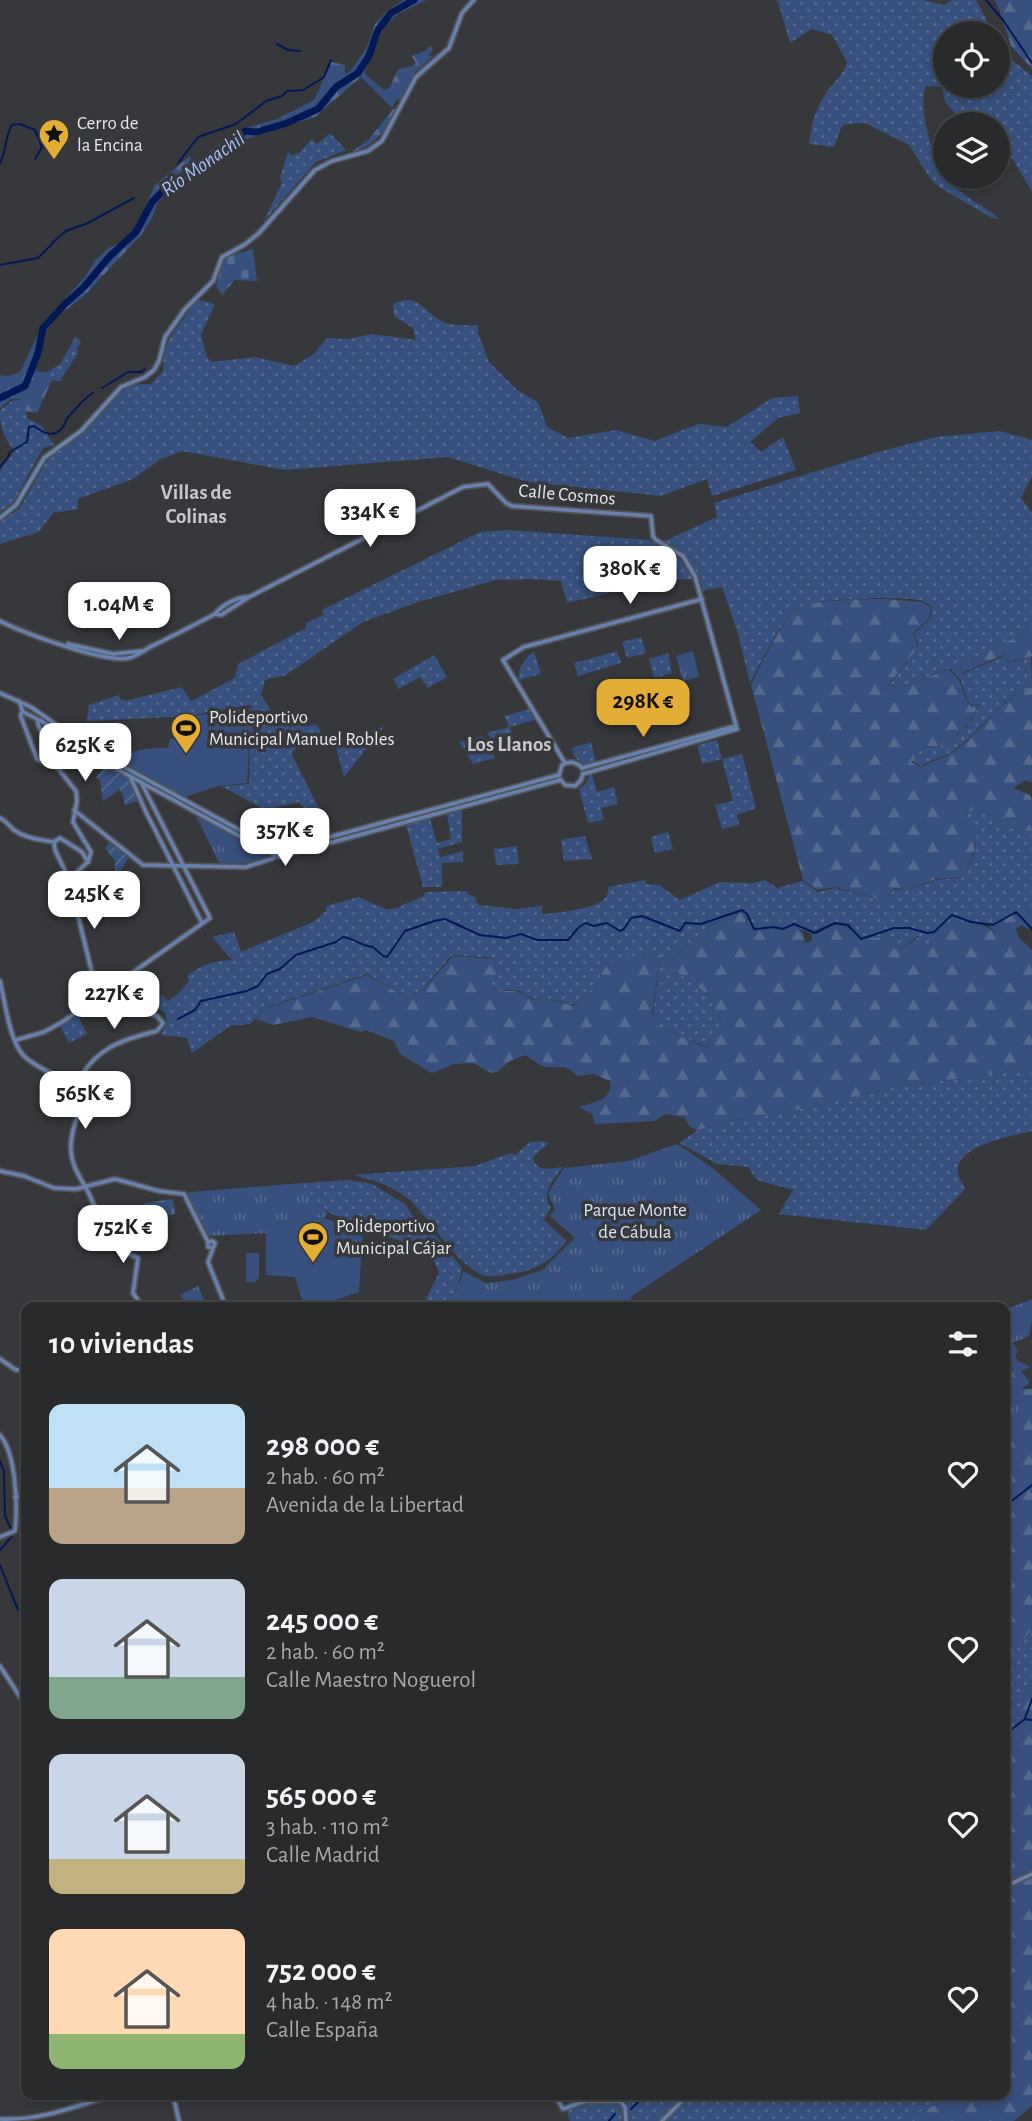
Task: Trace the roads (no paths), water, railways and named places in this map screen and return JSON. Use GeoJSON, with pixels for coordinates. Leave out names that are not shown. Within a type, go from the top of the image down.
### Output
{"type":"FeatureCollection","features":[{"type":"Feature","properties":{"kind":"street"},"geometry":{"type":"LineString","coordinates":[[0,518],[16,506],[44,458],[81,430],[121,387],[145,377],[154,370],[165,337],[185,309],[213,281],[222,257],[259,233],[315,170],[378,145],[387,135],[416,78],[452,43],[461,13],[474,0]]}},
{"type":"Feature","properties":{"kind":"street","name":"Calle Cosmos"},"geometry":{"type":"LineString","coordinates":[[143,651],[215,614],[241,597],[249,597],[463,487],[488,484],[512,506],[652,516],[653,536],[686,560],[697,581],[702,599]]}},
{"type":"Feature","properties":{"kind":"street"},"geometry":{"type":"LineString","coordinates":[[565,763],[503,660],[520,649],[702,599],[736,728],[582,771]]}},
{"type":"Feature","properties":{"kind":"street"},"geometry":{"type":"LineString","coordinates":[[0,621],[39,637],[96,654],[124,658],[143,651]]}},
{"type":"Feature","properties":{"kind":"street"},"geometry":{"type":"LineString","coordinates":[[65,644],[113,654],[143,651]]}},
{"type":"Feature","properties":{"kind":"street"},"geometry":{"type":"LineString","coordinates":[[0,693],[31,706],[91,749],[141,780],[276,853],[559,777]]}},
{"type":"Feature","properties":{"kind":"street"},"geometry":{"type":"LineString","coordinates":[[19,701],[23,712],[93,756],[130,773],[202,924]]}},
{"type":"Feature","properties":{"kind":"street"},"geometry":{"type":"LineString","coordinates":[[23,712],[20,714],[21,718],[37,759],[56,766]]}},
{"type":"Feature","properties":{"kind":"street"},"geometry":{"type":"LineString","coordinates":[[39,720],[46,718]]}},
{"type":"Feature","properties":{"kind":"street"},"geometry":{"type":"LineString","coordinates":[[39,720],[37,724],[56,766],[76,791],[73,822],[91,852],[88,862],[69,879]]}},
{"type":"Feature","properties":{"kind":"street"},"geometry":{"type":"LineString","coordinates":[[573,762],[582,771],[581,780],[575,786],[565,785],[559,777],[560,768],[565,763],[573,762]]}},
{"type":"Feature","properties":{"kind":"street"},"geometry":{"type":"LineString","coordinates":[[16,1040],[44,1032],[210,918],[141,780]]}},
{"type":"Feature","properties":{"kind":"street"},"geometry":{"type":"LineString","coordinates":[[74,810],[143,865],[246,867],[274,858],[276,853]]}},
{"type":"Feature","properties":{"kind":"street"},"geometry":{"type":"LineString","coordinates":[[0,818],[16,831],[54,842],[61,838],[82,852],[88,862]]}},
{"type":"Feature","properties":{"kind":"street"},"geometry":{"type":"LineString","coordinates":[[54,842],[69,879],[95,985],[102,994],[115,1001],[159,1017],[162,1021],[162,1027],[157,1031],[104,1049],[75,1088]]}},
{"type":"Feature","properties":{"kind":"street"},"geometry":{"type":"LineString","coordinates":[[0,981],[10,1025],[25,1057],[75,1088],[81,1097],[72,1131],[71,1151],[74,1167],[109,1239],[121,1250],[138,1258],[133,1293],[139,1302]]}},
{"type":"Feature","properties":{"kind":"street"},"geometry":{"type":"LineString","coordinates":[[115,985],[111,993],[115,1001]]}},
{"type":"Feature","properties":{"kind":"street"},"geometry":{"type":"LineString","coordinates":[[0,1171],[54,1188],[85,1188],[115,1179],[159,1191],[184,1194],[208,1242],[214,1242],[208,1262],[224,1302]]}},
{"type":"Feature","properties":{"kind":"street"},"geometry":{"type":"LineString","coordinates":[[0,1359],[16,1370],[21,1370]]}},
{"type":"Feature","properties":{"kind":"street"},"geometry":{"type":"LineString","coordinates":[[0,1435],[13,1458],[15,1497],[15,1531],[0,1537]]}},
{"type":"Feature","properties":{"kind":"street"},"geometry":{"type":"LineString","coordinates":[[15,1497],[21,1496]]}},
{"type":"Feature","properties":{"kind":"street"},"geometry":{"type":"LineString","coordinates":[[0,1666],[21,1698]]}},
{"type":"Feature","properties":{"kind":"street"},"geometry":{"type":"LineString","coordinates":[[1010,1883],[1032,1874]]}},
{"type":"Feature","properties":{"kind":"street"},"geometry":{"type":"LineString","coordinates":[[0,2119],[28,2120],[100,2100]]}},
{"type":"Feature","properties":{"kind":"street"},"geometry":{"type":"LineString","coordinates":[[174,2100],[179,2121]]}},
{"type":"Feature","properties":{"kind":"street"},"geometry":{"type":"LineString","coordinates":[[558,2100],[563,2109],[584,2101],[621,2101],[625,2107],[626,2121]]}},
{"type":"Feature","properties":{"kind":"street"},"geometry":{"type":"LineString","coordinates":[[662,2121],[683,2100]]}},
{"type":"Feature","properties":{"kind":"waterway","name":"Río Monachil"},"geometry":{"type":"LineString","coordinates":[[0,398],[25,386],[38,353],[43,328],[136,232],[152,202],[167,187],[192,175],[245,131],[257,132],[287,123],[318,109],[336,87],[358,73],[369,56],[378,30],[391,13],[414,0]]}},
{"type":"Feature","properties":{"kind":"waterway"},"geometry":{"type":"LineString","coordinates":[[986,0],[1032,63]]}},
{"type":"Feature","properties":{"kind":"waterway"},"geometry":{"type":"LineString","coordinates":[[277,44],[288,50],[300,51]]}},
{"type":"Feature","properties":{"kind":"waterway"},"geometry":{"type":"LineString","coordinates":[[178,163],[198,137],[236,124],[266,101],[282,96],[287,91],[303,90],[324,77],[331,60]]}},
{"type":"Feature","properties":{"kind":"waterway"},"geometry":{"type":"LineString","coordinates":[[0,163],[9,130],[12,125],[20,124],[35,130],[42,147],[35,159]]}},
{"type":"Feature","properties":{"kind":"waterway"},"geometry":{"type":"LineString","coordinates":[[52,243],[66,231],[88,223],[134,198]]}},
{"type":"Feature","properties":{"kind":"waterway"},"geometry":{"type":"LineString","coordinates":[[0,265],[38,258],[52,244]]}},
{"type":"Feature","properties":{"kind":"waterway"},"geometry":{"type":"LineString","coordinates":[[102,388],[128,372],[141,372],[145,369]]}},
{"type":"Feature","properties":{"kind":"waterway"},"geometry":{"type":"LineString","coordinates":[[0,467],[10,452],[27,442],[29,427],[34,426],[48,434],[60,431],[68,417],[93,393]]}},
{"type":"Feature","properties":{"kind":"waterway"},"geometry":{"type":"LineString","coordinates":[[178,1019],[195,1010],[201,1001],[258,986],[267,974],[280,969],[296,955],[336,942],[343,937],[373,947],[387,957],[405,931],[445,919],[480,935],[506,938],[521,934],[537,940],[568,940],[586,923],[593,926],[607,923],[620,931],[631,918],[642,916],[680,931],[685,923],[701,924],[742,910],[754,929],[783,929],[794,924],[815,933],[835,923],[848,925],[861,939],[894,928],[934,932],[952,915],[971,922],[993,925],[1016,912],[1032,929]]}},
{"type":"Feature","properties":{"kind":"waterway"},"geometry":{"type":"LineString","coordinates":[[0,1461],[4,1471],[5,1516],[11,1529]]}},
{"type":"Feature","properties":{"kind":"waterway"},"geometry":{"type":"LineString","coordinates":[[1010,1502],[1032,1485]]}},
{"type":"Feature","properties":{"kind":"waterway"},"geometry":{"type":"LineString","coordinates":[[0,1550],[12,1536]]}},
{"type":"Feature","properties":{"kind":"waterway"},"geometry":{"type":"LineString","coordinates":[[0,1565],[18,1610]]}},
{"type":"Feature","properties":{"kind":"waterway"},"geometry":{"type":"LineString","coordinates":[[1025,1718],[1032,1699]]}},
{"type":"Feature","properties":{"kind":"waterway"},"geometry":{"type":"LineString","coordinates":[[1010,1730],[1025,1719],[1032,1720]]}},
{"type":"Feature","properties":{"kind":"waterway"},"geometry":{"type":"LineString","coordinates":[[631,2109],[640,2100]]}},
{"type":"Feature","properties":{"kind":"waterway"},"geometry":{"type":"LineString","coordinates":[[609,2121],[615,2114]]}},
{"type":"Feature","properties":{"kind":"place","name":"Cerro de la Encina"},"geometry":{"type":"Point","coordinates":[54,161]}},
{"type":"Feature","properties":{"kind":"place","name":"Polideportivo Municipal Manuel Robles"},"geometry":{"type":"Point","coordinates":[186,755]}},
{"type":"Feature","properties":{"kind":"place","name":"Polideportivo Municipal Cájar"},"geometry":{"type":"Point","coordinates":[313,1264]}},
{"type":"Feature","properties":{"kind":"district","name":"Villas de Colinas"},"geometry":{"type":"Point","coordinates":[196,504]}},
{"type":"Feature","properties":{"kind":"district","name":"Los Llanos"},"geometry":{"type":"Point","coordinates":[509,744]}},
{"type":"Feature","properties":{"kind":"park label","name":"Parque Monte de Cábula"},"geometry":{"type":"Point","coordinates":[635,1221]}}]}
